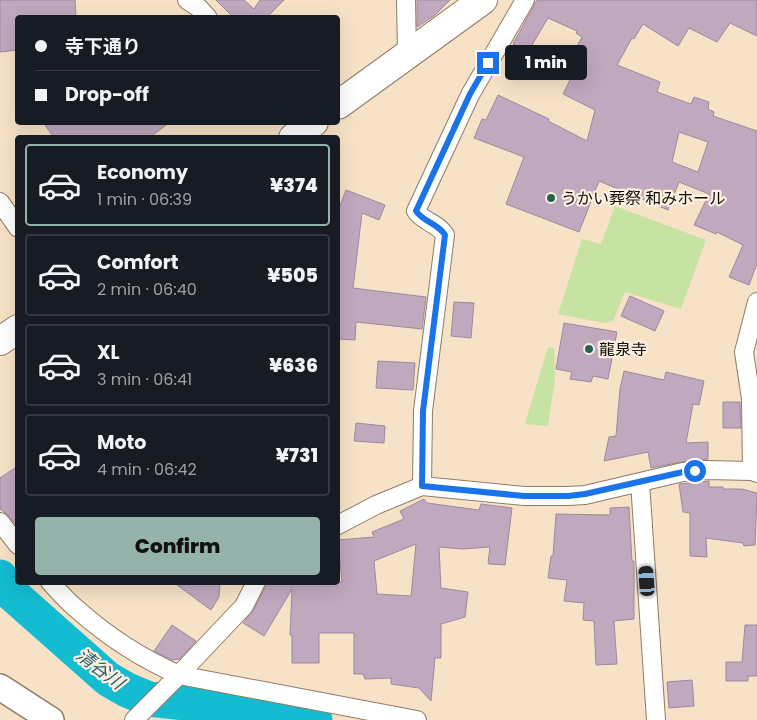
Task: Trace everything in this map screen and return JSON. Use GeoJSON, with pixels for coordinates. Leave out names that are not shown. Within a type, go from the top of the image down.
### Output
{"type":"FeatureCollection","features":[{"type":"Feature","properties":{"kind":"main road"},"geometry":{"type":"LineString","coordinates":[[340,104],[483,0]]}},
{"type":"Feature","properties":{"kind":"main road"},"geometry":{"type":"LineString","coordinates":[[0,341],[15,330]]}},
{"type":"Feature","properties":{"kind":"street"},"geometry":{"type":"LineString","coordinates":[[187,0],[205,15]]}},
{"type":"Feature","properties":{"kind":"street"},"geometry":{"type":"LineString","coordinates":[[406,0],[407,54]]}},
{"type":"Feature","properties":{"kind":"street"},"geometry":{"type":"LineString","coordinates":[[422,486],[423,411],[445,235],[442,230],[419,216],[416,211],[470,94],[525,0]]}},
{"type":"Feature","properties":{"kind":"street"},"geometry":{"type":"LineString","coordinates":[[0,202],[15,224]]}},
{"type":"Feature","properties":{"kind":"street"},"geometry":{"type":"LineString","coordinates":[[340,524],[376,505],[422,486],[524,496],[568,496],[691,471],[754,472],[751,399],[744,352],[757,302]]}},
{"type":"Feature","properties":{"kind":"street"},"geometry":{"type":"LineString","coordinates":[[640,482],[656,720]]}},
{"type":"Feature","properties":{"kind":"street"},"geometry":{"type":"LineString","coordinates":[[0,522],[15,541]]}},
{"type":"Feature","properties":{"kind":"street"},"geometry":{"type":"LineString","coordinates":[[53,585],[78,610],[131,650],[176,678],[417,720]]}},
{"type":"Feature","properties":{"kind":"street"},"geometry":{"type":"LineString","coordinates":[[135,718],[244,606],[254,585]]}},
{"type":"Feature","properties":{"kind":"street"},"geometry":{"type":"LineString","coordinates":[[0,686],[51,720]]}},
{"type":"Feature","properties":{"kind":"green space"},"geometry":{"type":"Polygon","coordinates":[[[615,206],[706,240],[681,309],[625,292],[613,321],[604,323],[558,314],[582,239],[601,244],[615,206]]]}},
{"type":"Feature","properties":{"kind":"green space"},"geometry":{"type":"Polygon","coordinates":[[[548,347],[554,348],[555,379],[548,426],[525,424],[548,347]]]}},
{"type":"Feature","properties":{"kind":"building"},"geometry":{"type":"Polygon","coordinates":[[[0,0],[75,0],[76,15],[15,15],[15,50],[0,52],[0,0]]]}},
{"type":"Feature","properties":{"kind":"building"},"geometry":{"type":"Polygon","coordinates":[[[216,0],[244,0],[254,9],[260,0],[284,0],[269,15],[231,15],[216,0]]]}},
{"type":"Feature","properties":{"kind":"building"},"geometry":{"type":"Polygon","coordinates":[[[417,0],[450,0],[435,15],[417,27],[417,0]]]}},
{"type":"Feature","properties":{"kind":"building"},"geometry":{"type":"Polygon","coordinates":[[[537,0],[757,0],[757,36],[730,23],[717,42],[689,28],[678,46],[643,24],[634,39],[632,38],[617,65],[660,82],[657,92],[691,104],[694,97],[709,102],[708,109],[714,112],[713,116],[757,131],[757,264],[749,285],[729,277],[743,245],[717,232],[716,234],[694,225],[709,194],[679,182],[668,210],[599,181],[579,232],[506,204],[524,157],[474,138],[482,119],[486,120],[498,95],[549,119],[548,121],[587,141],[595,110],[563,94],[576,68],[568,63],[582,37],[576,33],[577,31],[548,18],[528,52],[513,44],[537,0]],[[679,132],[672,162],[698,172],[708,142],[679,132]]]}},
{"type":"Feature","properties":{"kind":"building"},"geometry":{"type":"Polygon","coordinates":[[[45,125],[166,125],[153,135],[52,135],[45,125]]]}},
{"type":"Feature","properties":{"kind":"building"},"geometry":{"type":"Polygon","coordinates":[[[346,190],[385,205],[379,220],[362,213],[353,288],[426,297],[422,329],[356,322],[355,340],[340,339],[340,206],[346,190]]]}},
{"type":"Feature","properties":{"kind":"building"},"geometry":{"type":"Polygon","coordinates":[[[630,296],[664,311],[655,331],[621,316],[630,296]]]}},
{"type":"Feature","properties":{"kind":"building"},"geometry":{"type":"Polygon","coordinates":[[[454,302],[474,303],[471,338],[451,336],[454,302]]]}},
{"type":"Feature","properties":{"kind":"building"},"geometry":{"type":"Polygon","coordinates":[[[564,323],[617,332],[608,379],[593,376],[591,382],[570,379],[572,372],[556,369],[564,323]]]}},
{"type":"Feature","properties":{"kind":"building"},"geometry":{"type":"Polygon","coordinates":[[[378,361],[415,363],[413,390],[376,388],[378,361]]]}},
{"type":"Feature","properties":{"kind":"building"},"geometry":{"type":"Polygon","coordinates":[[[624,371],[664,380],[666,372],[704,381],[699,405],[693,404],[686,443],[708,442],[708,459],[651,468],[648,452],[604,461],[609,437],[616,436],[620,389],[624,371]]]}},
{"type":"Feature","properties":{"kind":"building"},"geometry":{"type":"Polygon","coordinates":[[[723,402],[740,402],[741,428],[723,428],[723,402]]]}},
{"type":"Feature","properties":{"kind":"building"},"geometry":{"type":"Polygon","coordinates":[[[356,423],[385,426],[384,443],[354,441],[356,423]]]}},
{"type":"Feature","properties":{"kind":"building"},"geometry":{"type":"Polygon","coordinates":[[[15,468],[15,523],[0,509],[0,478],[15,468]]]}},
{"type":"Feature","properties":{"kind":"building"},"geometry":{"type":"Polygon","coordinates":[[[709,481],[709,487],[742,489],[757,493],[755,545],[744,546],[743,543],[706,538],[707,557],[690,556],[690,513],[683,512],[679,484],[709,481]]]}},
{"type":"Feature","properties":{"kind":"building"},"geometry":{"type":"Polygon","coordinates":[[[424,499],[427,503],[479,510],[481,504],[512,508],[505,565],[488,563],[490,547],[462,549],[439,547],[441,588],[468,592],[465,617],[441,624],[441,658],[435,658],[431,701],[419,688],[391,684],[391,678],[365,679],[363,674],[354,674],[354,633],[319,633],[319,663],[292,663],[292,635],[290,635],[292,589],[264,636],[243,623],[253,611],[266,585],[340,585],[340,582],[342,582],[340,540],[374,537],[372,532],[404,519],[400,511],[424,499]],[[416,544],[374,561],[377,594],[411,596],[416,544]]]}},
{"type":"Feature","properties":{"kind":"building"},"geometry":{"type":"Polygon","coordinates":[[[629,507],[632,561],[634,561],[634,619],[614,621],[617,664],[596,665],[594,621],[583,620],[584,603],[564,601],[567,580],[548,578],[551,556],[553,556],[556,514],[610,515],[610,508],[629,507]]]}},
{"type":"Feature","properties":{"kind":"building"},"geometry":{"type":"Polygon","coordinates":[[[177,585],[220,585],[219,597],[211,610],[177,585]]]}},
{"type":"Feature","properties":{"kind":"building"},"geometry":{"type":"Polygon","coordinates":[[[172,625],[196,641],[180,659],[172,660],[154,651],[172,625]]]}},
{"type":"Feature","properties":{"kind":"building"},"geometry":{"type":"Polygon","coordinates":[[[745,625],[757,625],[757,676],[748,676],[748,681],[726,681],[726,662],[742,662],[745,625]]]}},
{"type":"Feature","properties":{"kind":"building"},"geometry":{"type":"Polygon","coordinates":[[[692,680],[694,706],[669,708],[667,682],[692,680]]]}},
{"type":"Feature","properties":{"kind":"waterway","name":"清谷川"},"geometry":{"type":"LineString","coordinates":[[0,577],[11,593],[108,679],[127,690],[149,699],[298,716],[315,720]]}},
{"type":"Feature","properties":{"kind":"place","name":"うかい葬祭 和みホール"},"geometry":{"type":"Point","coordinates":[551,198]}},
{"type":"Feature","properties":{"kind":"place","name":"龍泉寺"},"geometry":{"type":"Point","coordinates":[589,349]}},
{"type":"Feature","properties":{"kind":"route"},"geometry":{"type":"LineString","coordinates":[[488,63],[470,94],[416,211],[419,216],[442,230],[445,235],[423,411],[422,486],[524,496],[568,496],[695,471]]}}]}
